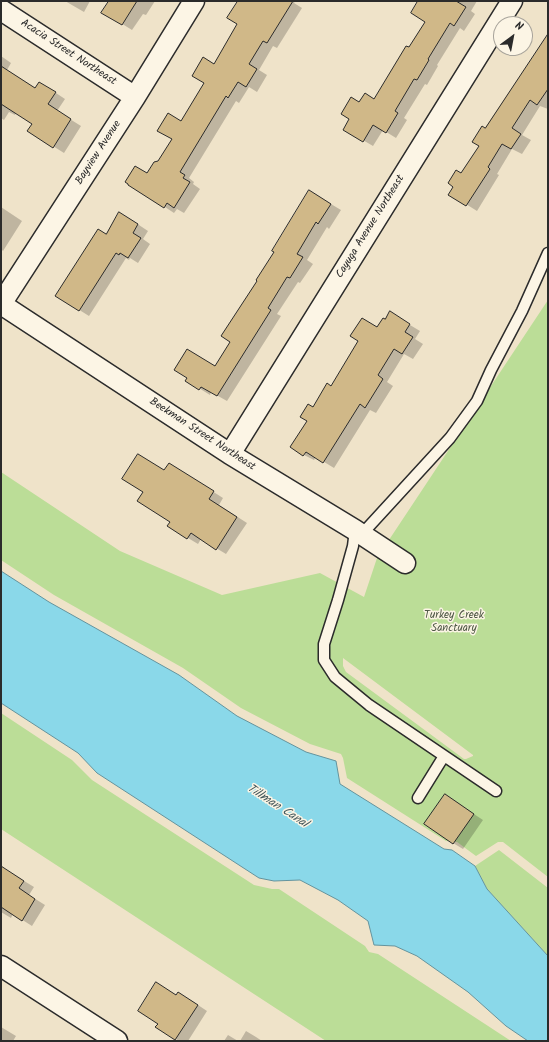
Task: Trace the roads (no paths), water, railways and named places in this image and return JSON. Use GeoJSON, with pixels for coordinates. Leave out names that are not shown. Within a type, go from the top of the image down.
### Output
{"type":"FeatureCollection","features":[{"type":"Feature","properties":{"kind":"street","name":"Bayview Avenue"},"geometry":{"type":"LineString","coordinates":[[1,304],[135,98],[194,1]]}},
{"type":"Feature","properties":{"kind":"street","name":"Cayuga Avenue Northeast"},"geometry":{"type":"LineString","coordinates":[[230,454],[512,1]]}},
{"type":"Feature","properties":{"kind":"street","name":"Acacia Street Northeast"},"geometry":{"type":"LineString","coordinates":[[1,10],[135,98]]}},
{"type":"Feature","properties":{"kind":"street","name":"Beekman Street Northeast"},"geometry":{"type":"LineString","coordinates":[[1,304],[230,454],[359,532],[405,563]]}},
{"type":"Feature","properties":{"kind":"street"},"geometry":{"type":"LineString","coordinates":[[1,966],[117,1041]]}},
{"type":"Feature","properties":{"kind":"lane"},"geometry":{"type":"LineString","coordinates":[[496,791],[369,705],[335,677],[324,660],[324,644],[353,546],[359,532],[450,438],[477,401],[491,370],[522,311],[548,253]]}},
{"type":"Feature","properties":{"kind":"lane"},"geometry":{"type":"LineString","coordinates":[[418,798],[444,756]]}},
{"type":"Feature","properties":{"kind":"water","name":"Tillman Canal"},"geometry":{"type":"Polygon","coordinates":[[[1,571],[49,602],[179,675],[237,716],[306,752],[336,761],[340,784],[444,849],[452,850],[475,866],[487,889],[548,956],[548,1041],[528,1041],[506,1026],[468,992],[417,956],[395,946],[374,945],[368,921],[338,900],[300,880],[274,881],[259,878],[97,773],[78,753],[1,703],[1,571]]]}},
{"type":"Feature","properties":{"kind":"park label","name":"Turkey Creek Sanctuary"},"geometry":{"type":"Point","coordinates":[454,622]}}]}
